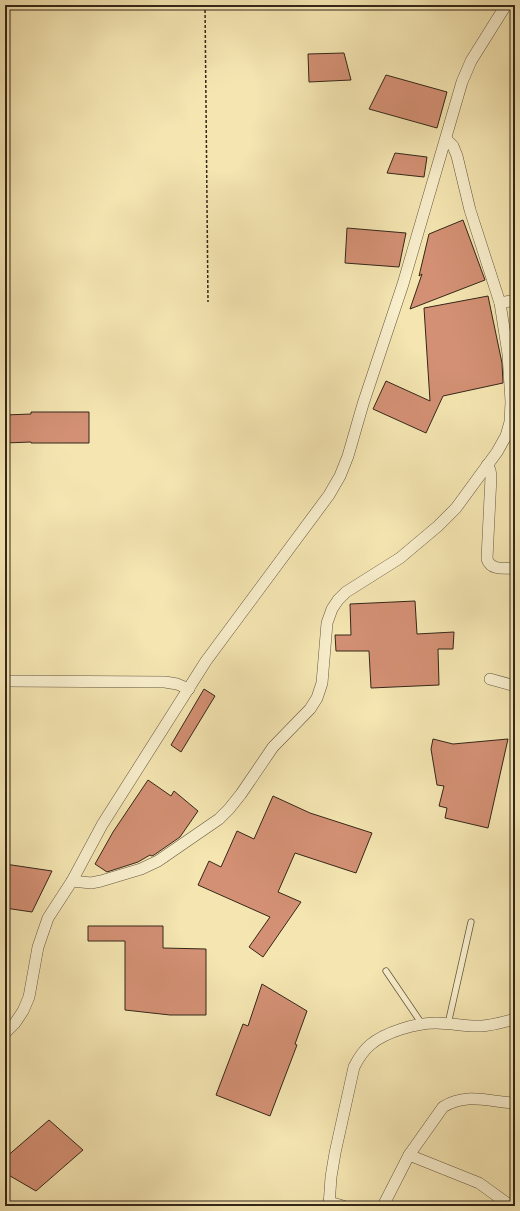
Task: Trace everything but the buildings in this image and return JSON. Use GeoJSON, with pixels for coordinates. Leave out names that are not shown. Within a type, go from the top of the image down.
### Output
{"type":"FeatureCollection","features":[{"type":"Feature","properties":{"kind":"street"},"geometry":{"type":"LineString","coordinates":[[5,1033],[15,1023],[23,1011],[29,996],[38,947],[48,918],[72,880],[102,825],[206,661],[329,495],[340,476],[348,456],[363,404],[402,284],[456,101],[471,61],[506,5]]}},
{"type":"Feature","properties":{"kind":"street"},"geometry":{"type":"LineString","coordinates":[[72,880],[91,883],[101,881],[158,861],[224,814],[241,794],[273,747],[310,709],[317,698],[322,684],[327,623],[332,609],[338,600],[346,592],[400,558],[438,526],[456,508],[506,436],[510,422],[511,402],[508,354],[500,303],[470,210],[457,156],[453,146],[446,139]]}},
{"type":"Feature","properties":{"kind":"street"},"geometry":{"type":"LineString","coordinates":[[500,303],[515,300]]}},
{"type":"Feature","properties":{"kind":"street"},"geometry":{"type":"LineString","coordinates":[[487,465],[491,476],[487,559],[493,567],[515,568]]}},
{"type":"Feature","properties":{"kind":"street"},"geometry":{"type":"LineString","coordinates":[[490,679],[515,686]]}},
{"type":"Feature","properties":{"kind":"street"},"geometry":{"type":"LineString","coordinates":[[5,681],[165,682],[177,684],[188,689]]}},
{"type":"Feature","properties":{"kind":"street"},"geometry":{"type":"LineString","coordinates":[[343,1206],[329,1204],[335,1153],[354,1068],[360,1056],[369,1046],[376,1040],[400,1030],[422,1024],[434,1023],[480,1026],[503,1023],[515,1019]]}},
{"type":"Feature","properties":{"kind":"street"},"geometry":{"type":"LineString","coordinates":[[383,1206],[410,1155],[443,1107],[459,1099],[468,1098],[515,1103]]}},
{"type":"Feature","properties":{"kind":"street"},"geometry":{"type":"LineString","coordinates":[[410,1155],[479,1183],[511,1206]]}},
{"type":"Feature","properties":{"kind":"lane"},"geometry":{"type":"LineString","coordinates":[[448,1024],[471,922]]}},
{"type":"Feature","properties":{"kind":"lane"},"geometry":{"type":"LineString","coordinates":[[386,971],[422,1024]]}},
{"type":"Feature","properties":{"kind":"path"},"geometry":{"type":"LineString","coordinates":[[5,8],[11,5]]}},
{"type":"Feature","properties":{"kind":"path"},"geometry":{"type":"LineString","coordinates":[[205,5],[208,302]]}}]}
